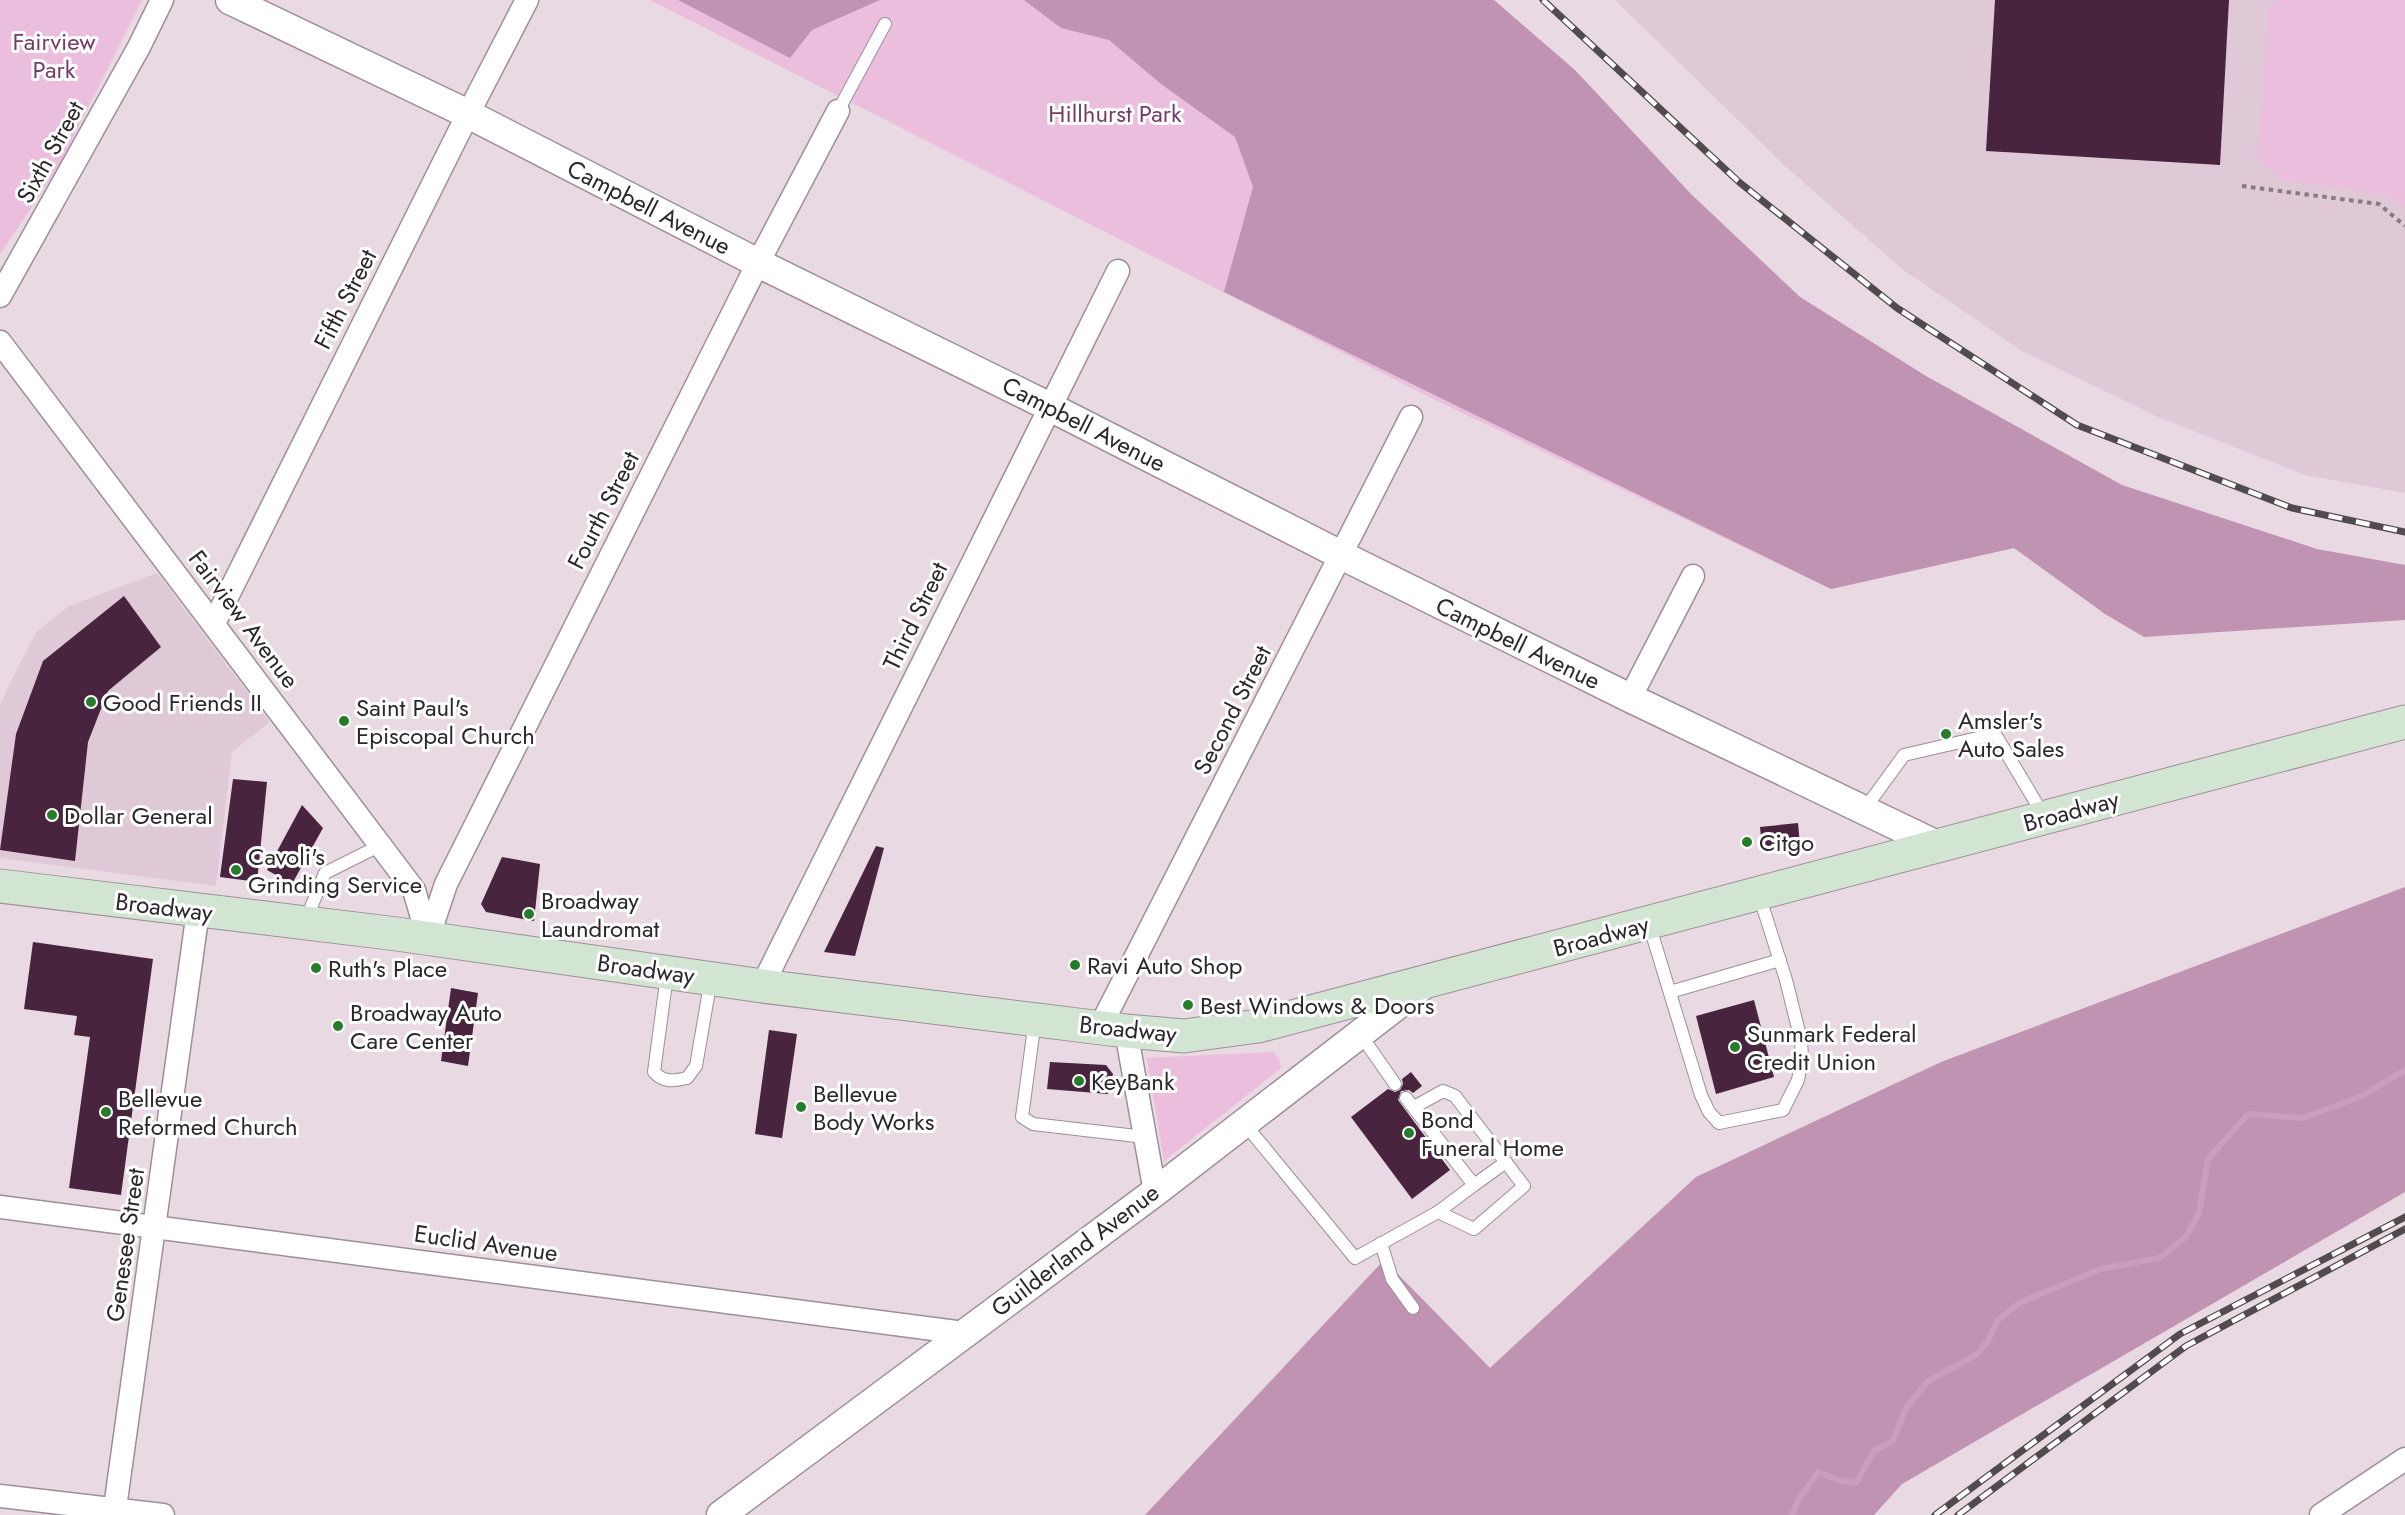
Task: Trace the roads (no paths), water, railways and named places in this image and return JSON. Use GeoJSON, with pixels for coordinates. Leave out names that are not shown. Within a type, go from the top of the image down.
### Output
{"type":"FeatureCollection","features":[{"type":"Feature","properties":{"kind":"main road","name":"Broadway"},"geometry":{"type":"LineString","coordinates":[[0,886],[428,938],[762,986],[1184,1036],[1258,1026],[2405,722]]}},
{"type":"Feature","properties":{"kind":"street","name":"Sixth Street"},"geometry":{"type":"LineString","coordinates":[[0,296],[11,280],[139,47],[162,0]]}},
{"type":"Feature","properties":{"kind":"street","name":"Campbell Avenue"},"geometry":{"type":"LineString","coordinates":[[230,0],[468,114],[1341,555],[1630,698],[1939,846]]}},
{"type":"Feature","properties":{"kind":"street","name":"Fifth Street"},"geometry":{"type":"LineString","coordinates":[[213,623],[527,0]]}},
{"type":"Feature","properties":{"kind":"street","name":"Fourth Street"},"geometry":{"type":"LineString","coordinates":[[428,938],[446,884],[758,262],[838,111]]}},
{"type":"Feature","properties":{"kind":"street","name":"Third Street"},"geometry":{"type":"LineString","coordinates":[[762,986],[1118,271]]}},
{"type":"Feature","properties":{"kind":"street","name":"Fairview Avenue"},"geometry":{"type":"LineString","coordinates":[[0,342],[414,890],[428,938]]}},
{"type":"Feature","properties":{"kind":"street","name":"Second Street"},"geometry":{"type":"LineString","coordinates":[[1113,1029],[1341,555],[1411,417]]}},
{"type":"Feature","properties":{"kind":"street"},"geometry":{"type":"LineString","coordinates":[[1630,698],[1693,576]]}},
{"type":"Feature","properties":{"kind":"street","name":"Genesee Street"},"geometry":{"type":"LineString","coordinates":[[114,1512],[198,911]]}},
{"type":"Feature","properties":{"kind":"street","name":"Guilderland Avenue"},"geometry":{"type":"LineString","coordinates":[[721,1515],[1155,1192],[1427,982]]}},
{"type":"Feature","properties":{"kind":"street"},"geometry":{"type":"LineString","coordinates":[[1113,1029],[1145,1137],[1155,1192]]}},
{"type":"Feature","properties":{"kind":"street","name":"Euclid Avenue"},"geometry":{"type":"LineString","coordinates":[[0,1207],[964,1333]]}},
{"type":"Feature","properties":{"kind":"street"},"geometry":{"type":"LineString","coordinates":[[2321,1515],[2352,1507],[2405,1460]]}},
{"type":"Feature","properties":{"kind":"street"},"geometry":{"type":"LineString","coordinates":[[0,1496],[114,1512],[163,1515]]}},
{"type":"Feature","properties":{"kind":"lane"},"geometry":{"type":"LineString","coordinates":[[838,111],[885,24]]}},
{"type":"Feature","properties":{"kind":"lane"},"geometry":{"type":"LineString","coordinates":[[1864,810],[1904,755],[1995,734],[2045,818]]}},
{"type":"Feature","properties":{"kind":"lane"},"geometry":{"type":"LineString","coordinates":[[305,924],[325,873],[381,845]]}},
{"type":"Feature","properties":{"kind":"lane"},"geometry":{"type":"LineString","coordinates":[[1649,923],[1701,1095],[1709,1112],[1719,1123],[1783,1110],[1798,1080],[1802,1058],[1801,1040],[1780,960],[1758,894]]}},
{"type":"Feature","properties":{"kind":"lane"},"geometry":{"type":"LineString","coordinates":[[1670,992],[1780,960]]}},
{"type":"Feature","properties":{"kind":"lane"},"geometry":{"type":"LineString","coordinates":[[668,972],[654,1072],[660,1078],[672,1081],[687,1078],[696,1066],[712,978]]}},
{"type":"Feature","properties":{"kind":"lane"},"geometry":{"type":"LineString","coordinates":[[1035,1019],[1022,1117],[1033,1124],[1145,1137]]}},
{"type":"Feature","properties":{"kind":"lane"},"geometry":{"type":"LineString","coordinates":[[1360,1034],[1395,1083]]}},
{"type":"Feature","properties":{"kind":"lane"},"geometry":{"type":"LineString","coordinates":[[1438,1212],[1474,1229],[1524,1186],[1455,1096],[1443,1091],[1410,1103],[1474,1185]]}},
{"type":"Feature","properties":{"kind":"lane"},"geometry":{"type":"LineString","coordinates":[[1244,1122],[1355,1258],[1438,1212],[1506,1162]]}},
{"type":"Feature","properties":{"kind":"lane"},"geometry":{"type":"LineString","coordinates":[[1381,1243],[1392,1279],[1413,1308]]}},
{"type":"Feature","properties":{"kind":"waterway"},"geometry":{"type":"LineString","coordinates":[[1792,1515],[1799,1499],[1818,1472],[1838,1480],[1856,1483],[1874,1451],[1893,1441],[1906,1408],[1928,1381],[1976,1355],[1988,1341],[1997,1321],[2019,1303],[2101,1269],[2159,1258],[2186,1237],[2199,1213],[2208,1159],[2248,1114],[2303,1118],[2362,1096],[2405,1070]]}},
{"type":"Feature","properties":{"kind":"railway"},"geometry":{"type":"LineString","coordinates":[[1543,0],[1739,182],[1897,308],[2077,425],[2292,508],[2405,532]]}},
{"type":"Feature","properties":{"kind":"railway"},"geometry":{"type":"LineString","coordinates":[[1935,1515],[2180,1334],[2405,1217]]}},
{"type":"Feature","properties":{"kind":"railway"},"geometry":{"type":"LineString","coordinates":[[1958,1515],[2186,1346],[2405,1229]]}},
{"type":"Feature","properties":{"kind":"place","name":"Good Friends II"},"geometry":{"type":"Point","coordinates":[91,702]}},
{"type":"Feature","properties":{"kind":"place","name":"Saint Paul's Episcopal Church"},"geometry":{"type":"Point","coordinates":[344,721]}},
{"type":"Feature","properties":{"kind":"place","name":"Amsler's Auto Sales"},"geometry":{"type":"Point","coordinates":[1946,734]}},
{"type":"Feature","properties":{"kind":"place","name":"Dollar General"},"geometry":{"type":"Point","coordinates":[52,815]}},
{"type":"Feature","properties":{"kind":"place","name":"Citgo"},"geometry":{"type":"Point","coordinates":[1747,842]}},
{"type":"Feature","properties":{"kind":"place","name":"Cavoli's Grinding Service"},"geometry":{"type":"Point","coordinates":[236,870]}},
{"type":"Feature","properties":{"kind":"place","name":"Broadway Laundromat"},"geometry":{"type":"Point","coordinates":[529,914]}},
{"type":"Feature","properties":{"kind":"place","name":"Ravi Auto Shop"},"geometry":{"type":"Point","coordinates":[1075,965]}},
{"type":"Feature","properties":{"kind":"place","name":"Ruth's Place"},"geometry":{"type":"Point","coordinates":[316,968]}},
{"type":"Feature","properties":{"kind":"place","name":"Best Windows & Doors"},"geometry":{"type":"Point","coordinates":[1188,1005]}},
{"type":"Feature","properties":{"kind":"place","name":"Broadway Auto Care Center"},"geometry":{"type":"Point","coordinates":[338,1026]}},
{"type":"Feature","properties":{"kind":"place","name":"Sunmark Federal Credit Union"},"geometry":{"type":"Point","coordinates":[1735,1047]}},
{"type":"Feature","properties":{"kind":"place","name":"KeyBank"},"geometry":{"type":"Point","coordinates":[1079,1081]}},
{"type":"Feature","properties":{"kind":"place","name":"Bellevue Body Works"},"geometry":{"type":"Point","coordinates":[801,1107]}},
{"type":"Feature","properties":{"kind":"place","name":"Bellevue Reformed Church"},"geometry":{"type":"Point","coordinates":[106,1112]}},
{"type":"Feature","properties":{"kind":"place","name":"Bond Funeral Home"},"geometry":{"type":"Point","coordinates":[1409,1133]}},
{"type":"Feature","properties":{"kind":"park label","name":"Fairview Park"},"geometry":{"type":"Point","coordinates":[54,55]}},
{"type":"Feature","properties":{"kind":"park label","name":"Hillhurst Park"},"geometry":{"type":"Point","coordinates":[1115,113]}}]}
